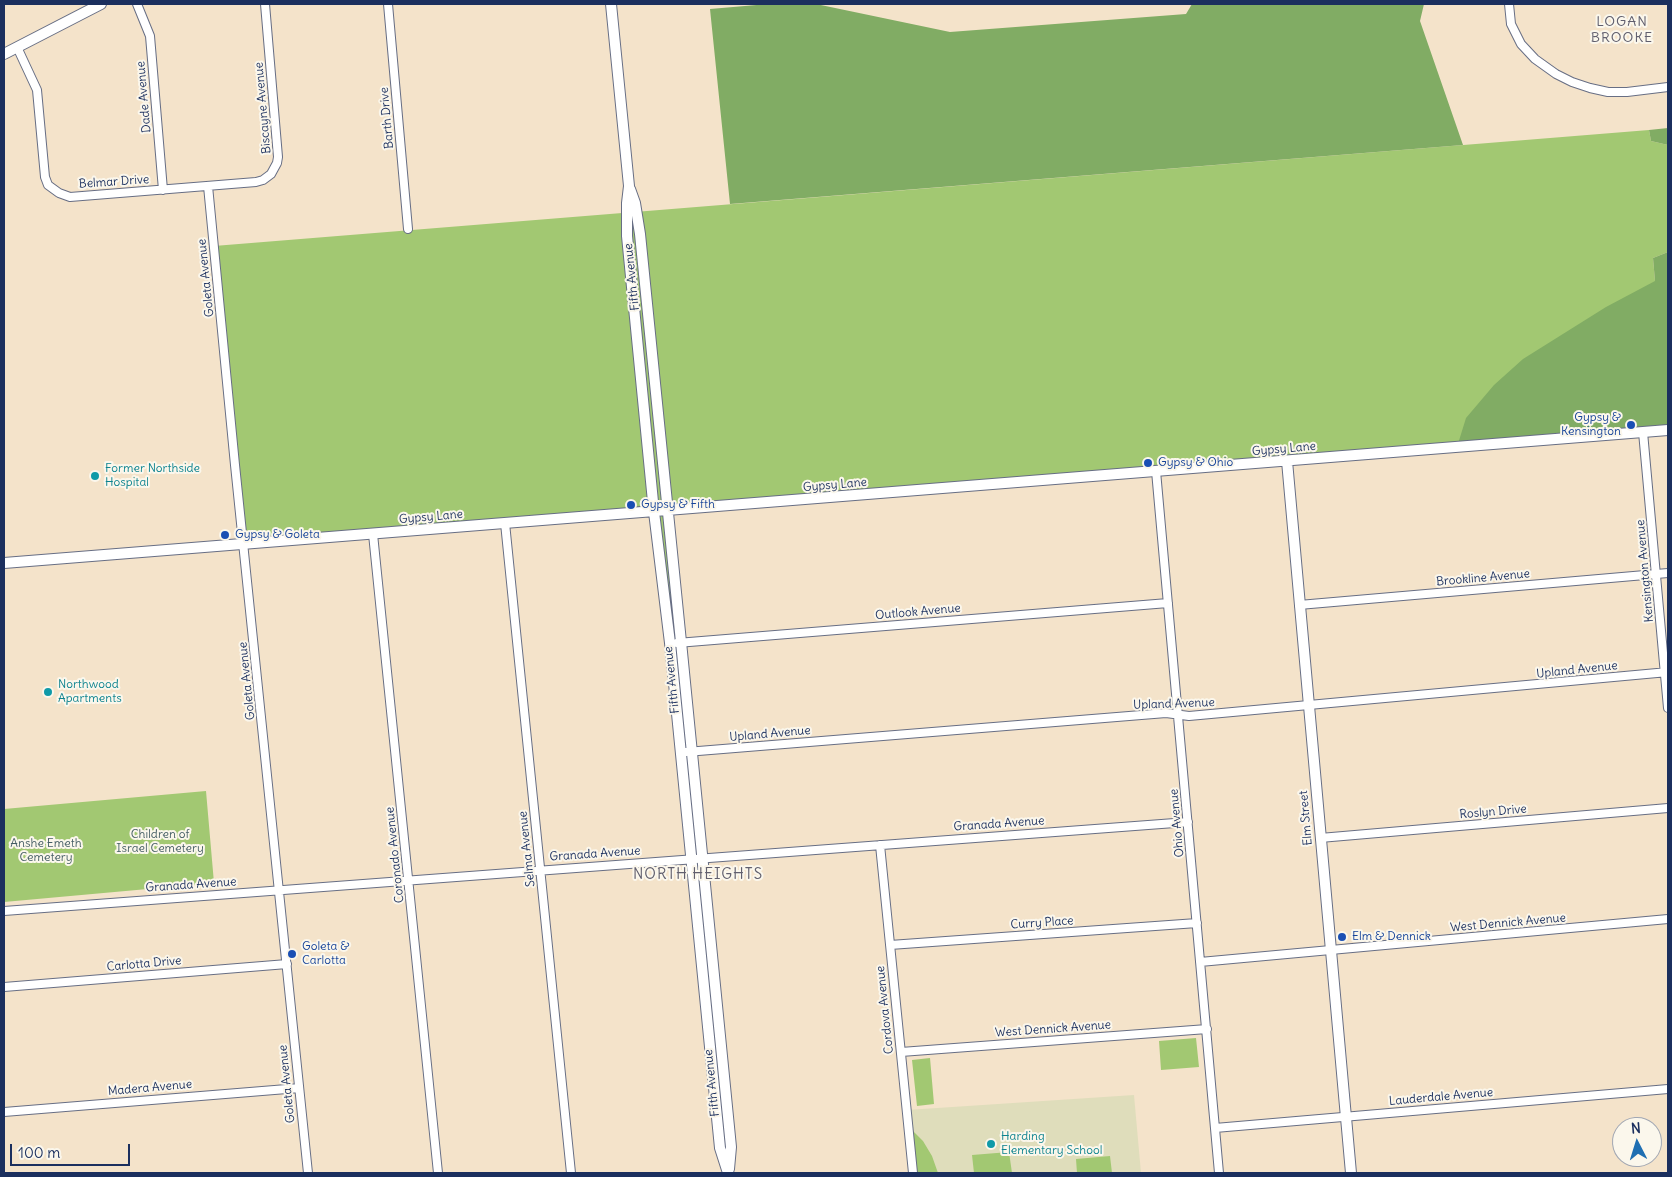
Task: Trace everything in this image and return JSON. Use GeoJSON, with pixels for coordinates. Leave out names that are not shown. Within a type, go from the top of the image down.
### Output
{"type":"FeatureCollection","features":[{"type":"Feature","properties":{"kind":"street"},"geometry":{"type":"LineString","coordinates":[[4,54],[101,4]]}},
{"type":"Feature","properties":{"kind":"street","name":"Dade Avenue"},"geometry":{"type":"LineString","coordinates":[[137,4],[150,36],[163,190]]}},
{"type":"Feature","properties":{"kind":"street","name":"Biscayne Avenue"},"geometry":{"type":"LineString","coordinates":[[208,186],[256,182],[269,176],[277,163],[278,150],[265,4]]}},
{"type":"Feature","properties":{"kind":"street","name":"Barth Drive"},"geometry":{"type":"LineString","coordinates":[[388,4],[408,230]]}},
{"type":"Feature","properties":{"kind":"street","name":"Fifth Avenue"},"geometry":{"type":"LineString","coordinates":[[611,4],[629,186],[627,236],[654,512],[670,643],[720,1148],[728,1173]]}},
{"type":"Feature","properties":{"kind":"street"},"geometry":{"type":"LineString","coordinates":[[1509,4],[1510,20],[1517,38],[1535,59],[1556,74],[1572,82],[1608,92],[1641,91],[1668,87]]}},
{"type":"Feature","properties":{"kind":"street","name":"Belmar Drive"},"geometry":{"type":"LineString","coordinates":[[17,47],[37,90],[43,172],[53,190],[70,197],[208,186]]}},
{"type":"Feature","properties":{"kind":"street","name":"Goleta Avenue"},"geometry":{"type":"LineString","coordinates":[[208,186],[308,1173]]}},
{"type":"Feature","properties":{"kind":"street","name":"Fifth Avenue"},"geometry":{"type":"LineString","coordinates":[[629,186],[635,203],[640,234],[692,751],[731,1147],[728,1173]]}},
{"type":"Feature","properties":{"kind":"street","name":"Gypsy Lane"},"geometry":{"type":"LineString","coordinates":[[4,563],[1668,430]]}},
{"type":"Feature","properties":{"kind":"street","name":"Kensington Avenue"},"geometry":{"type":"LineString","coordinates":[[1643,432],[1667,672],[1668,708]]}},
{"type":"Feature","properties":{"kind":"street","name":"Elm Street"},"geometry":{"type":"LineString","coordinates":[[1287,461],[1350,1173]]}},
{"type":"Feature","properties":{"kind":"street","name":"Ohio Avenue"},"geometry":{"type":"LineString","coordinates":[[1156,471],[1220,1173]]}},
{"type":"Feature","properties":{"kind":"street","name":"Selma Avenue"},"geometry":{"type":"LineString","coordinates":[[505,523],[571,1173]]}},
{"type":"Feature","properties":{"kind":"street","name":"Coronado Avenue"},"geometry":{"type":"LineString","coordinates":[[373,534],[438,1173]]}},
{"type":"Feature","properties":{"kind":"street","name":"Brookline Avenue"},"geometry":{"type":"LineString","coordinates":[[1300,605],[1668,573]]}},
{"type":"Feature","properties":{"kind":"street","name":"Outlook Avenue"},"geometry":{"type":"LineString","coordinates":[[670,643],[1168,603]]}},
{"type":"Feature","properties":{"kind":"street","name":"Upland Avenue"},"geometry":{"type":"LineString","coordinates":[[680,752],[1166,713],[1189,716],[1667,672]]}},
{"type":"Feature","properties":{"kind":"street","name":"Roslyn Drive"},"geometry":{"type":"LineString","coordinates":[[1320,838],[1668,808]]}},
{"type":"Feature","properties":{"kind":"street","name":"Granada Avenue"},"geometry":{"type":"LineString","coordinates":[[4,911],[1188,822]]}},
{"type":"Feature","properties":{"kind":"street","name":"Cordova Avenue"},"geometry":{"type":"LineString","coordinates":[[880,845],[913,1173]]}},
{"type":"Feature","properties":{"kind":"street","name":"West Dennick Avenue"},"geometry":{"type":"LineString","coordinates":[[1200,962],[1668,919]]}},
{"type":"Feature","properties":{"kind":"street","name":"Curry Place"},"geometry":{"type":"LineString","coordinates":[[890,945],[1197,923]]}},
{"type":"Feature","properties":{"kind":"street","name":"Carlotta Drive"},"geometry":{"type":"LineString","coordinates":[[4,987],[287,964]]}},
{"type":"Feature","properties":{"kind":"street","name":"West Dennick Avenue"},"geometry":{"type":"LineString","coordinates":[[901,1052],[1207,1029]]}},
{"type":"Feature","properties":{"kind":"street","name":"Madera Avenue"},"geometry":{"type":"LineString","coordinates":[[4,1112],[299,1088]]}},
{"type":"Feature","properties":{"kind":"street","name":"Lauderdale Avenue"},"geometry":{"type":"LineString","coordinates":[[1215,1128],[1668,1089]]}},
{"type":"Feature","properties":{"kind":"shaded area"},"geometry":{"type":"Polygon","coordinates":[[[1134,1095],[1141,1173],[913,1173],[907,1110],[1134,1095]]]}},
{"type":"Feature","properties":{"kind":"green space"},"geometry":{"type":"Polygon","coordinates":[[[768,4],[816,4],[950,32],[1186,14],[1192,4],[1424,4],[1420,21],[1463,145],[730,204],[710,9],[768,4]]]}},
{"type":"Feature","properties":{"kind":"green space"},"geometry":{"type":"Polygon","coordinates":[[[1668,128],[1668,145],[1651,141],[1649,130],[1668,128]]]}},
{"type":"Feature","properties":{"kind":"green space"},"geometry":{"type":"Polygon","coordinates":[[[1649,130],[1651,141],[1668,145],[1668,252],[1653,258],[1668,430],[667,511],[681,642],[728,1173],[720,1148],[654,512],[244,544],[214,246],[1649,130]]]}},
{"type":"Feature","properties":{"kind":"green space"},"geometry":{"type":"Polygon","coordinates":[[[1668,252],[1668,430],[1457,447],[1466,418],[1494,385],[1523,359],[1606,307],[1655,281],[1653,258],[1668,252]]]}},
{"type":"Feature","properties":{"kind":"green space"},"geometry":{"type":"Polygon","coordinates":[[[206,791],[214,883],[4,902],[4,809],[206,791]]]}},
{"type":"Feature","properties":{"kind":"green space"},"geometry":{"type":"Polygon","coordinates":[[[1196,1038],[1199,1067],[1161,1070],[1159,1041],[1196,1038]]]}},
{"type":"Feature","properties":{"kind":"green space"},"geometry":{"type":"Polygon","coordinates":[[[930,1058],[934,1104],[917,1106],[912,1060],[930,1058]]]}},
{"type":"Feature","properties":{"kind":"green space"},"geometry":{"type":"Polygon","coordinates":[[[909,1127],[923,1141],[932,1156],[938,1173],[913,1173],[909,1127]]]}},
{"type":"Feature","properties":{"kind":"green space"},"geometry":{"type":"Polygon","coordinates":[[[1009,1152],[1012,1173],[974,1173],[972,1155],[1009,1152]]]}},
{"type":"Feature","properties":{"kind":"green space"},"geometry":{"type":"Polygon","coordinates":[[[1110,1156],[1112,1173],[1077,1173],[1076,1159],[1110,1156]]]}},
{"type":"Feature","properties":{"kind":"place","name":"Gypsy & Kensington"},"geometry":{"type":"Point","coordinates":[1631,425]}},
{"type":"Feature","properties":{"kind":"place","name":"Gypsy & Ohio"},"geometry":{"type":"Point","coordinates":[1148,463]}},
{"type":"Feature","properties":{"kind":"place","name":"Former Northside Hospital"},"geometry":{"type":"Point","coordinates":[95,476]}},
{"type":"Feature","properties":{"kind":"place","name":"Gypsy & Fifth"},"geometry":{"type":"Point","coordinates":[631,505]}},
{"type":"Feature","properties":{"kind":"place","name":"Gypsy & Goleta"},"geometry":{"type":"Point","coordinates":[225,535]}},
{"type":"Feature","properties":{"kind":"place","name":"Northwood Apartments"},"geometry":{"type":"Point","coordinates":[48,692]}},
{"type":"Feature","properties":{"kind":"place","name":"Elm & Dennick"},"geometry":{"type":"Point","coordinates":[1342,937]}},
{"type":"Feature","properties":{"kind":"place","name":"Goleta & Carlotta"},"geometry":{"type":"Point","coordinates":[292,954]}},
{"type":"Feature","properties":{"kind":"place","name":"Harding Elementary School"},"geometry":{"type":"Point","coordinates":[991,1144]}},
{"type":"Feature","properties":{"kind":"district","name":"LOGAN BROOKE"},"geometry":{"type":"Point","coordinates":[1622,30]}},
{"type":"Feature","properties":{"kind":"district","name":"NORTH HEIGHTS"},"geometry":{"type":"Point","coordinates":[698,875]}},
{"type":"Feature","properties":{"kind":"park label","name":"Children of Israel Cemetery"},"geometry":{"type":"Point","coordinates":[160,842]}},
{"type":"Feature","properties":{"kind":"park label","name":"Anshe Emeth Cemetery"},"geometry":{"type":"Point","coordinates":[46,851]}}]}
